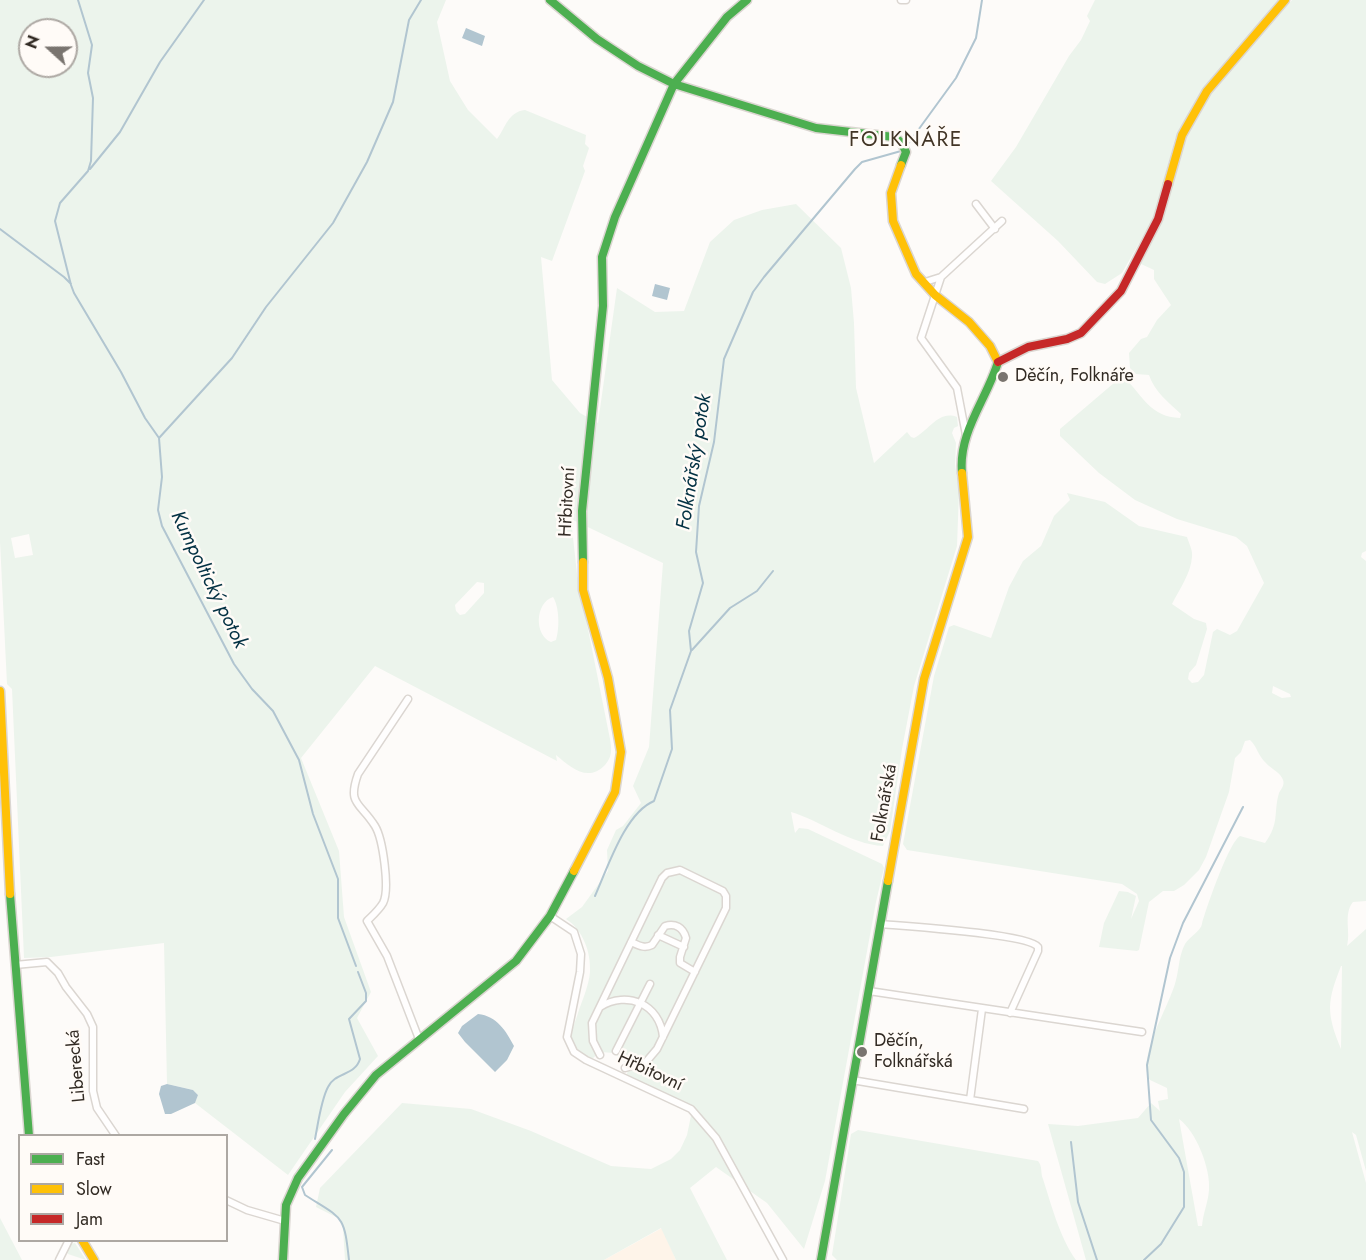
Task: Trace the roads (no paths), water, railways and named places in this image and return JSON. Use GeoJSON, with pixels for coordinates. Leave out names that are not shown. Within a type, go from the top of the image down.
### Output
{"type":"FeatureCollection","features":[{"type":"Feature","properties":{"kind":"street"},"geometry":{"type":"LineString","coordinates":[[550,0],[597,39],[638,66],[674,84],[816,128],[877,133],[894,137],[901,142],[906,152],[891,193],[893,221],[916,274],[935,294],[969,322],[990,346],[998,362],[1028,347],[1067,339],[1082,333],[1121,291],[1158,219],[1182,135],[1207,91],[1285,0]]}},
{"type":"Feature","properties":{"kind":"street","name":"Hřbitovní"},"geometry":{"type":"LineString","coordinates":[[285,1221],[286,1205],[298,1179],[344,1114],[376,1075],[516,961],[550,916],[615,792],[621,752],[608,678],[583,590],[582,511],[603,306],[602,257],[615,217],[674,84],[728,17],[747,0]]}},
{"type":"Feature","properties":{"kind":"street"},"geometry":{"type":"LineString","coordinates":[[901,0],[906,0]]}},
{"type":"Feature","properties":{"kind":"street"},"geometry":{"type":"LineString","coordinates":[[976,204],[995,229]]}},
{"type":"Feature","properties":{"kind":"street"},"geometry":{"type":"LineString","coordinates":[[925,282],[941,277],[1002,221]]}},
{"type":"Feature","properties":{"kind":"street"},"geometry":{"type":"LineString","coordinates":[[941,277],[921,338],[957,388],[966,435]]}},
{"type":"Feature","properties":{"kind":"street","name":"Folknářská"},"geometry":{"type":"LineString","coordinates":[[821,1260],[924,679],[968,537],[961,460],[966,435],[998,362]]}},
{"type":"Feature","properties":{"kind":"street"},"geometry":{"type":"LineString","coordinates":[[0,691],[15,965],[29,1134]]}},
{"type":"Feature","properties":{"kind":"street"},"geometry":{"type":"LineString","coordinates":[[408,699],[358,774],[353,787],[354,799],[375,826],[380,838],[385,874],[386,893],[383,903],[368,921],[387,956],[419,1039]]}},
{"type":"Feature","properties":{"kind":"street"},"geometry":{"type":"LineString","coordinates":[[600,1055],[593,1041],[592,1023],[662,878],[667,873],[680,870],[723,891],[727,902],[726,909],[663,1037],[651,1057],[639,1065],[625,1068]]}},
{"type":"Feature","properties":{"kind":"street","name":"Hřbitovní"},"geometry":{"type":"LineString","coordinates":[[550,916],[574,932],[581,954],[580,972],[567,1037],[574,1052],[586,1060],[691,1109],[716,1138],[783,1260]]}},
{"type":"Feature","properties":{"kind":"street"},"geometry":{"type":"LineString","coordinates":[[881,924],[999,936],[1034,942],[1038,951],[1010,1013]]}},
{"type":"Feature","properties":{"kind":"street"},"geometry":{"type":"LineString","coordinates":[[631,942],[649,947],[665,926],[678,926],[685,933],[680,963],[695,972]]}},
{"type":"Feature","properties":{"kind":"street"},"geometry":{"type":"LineString","coordinates":[[658,935],[684,947]]}},
{"type":"Feature","properties":{"kind":"street","name":"Liberecká"},"geometry":{"type":"LineString","coordinates":[[15,965],[47,962],[58,973],[87,1014],[93,1028],[93,1090],[97,1108],[115,1134]]}},
{"type":"Feature","properties":{"kind":"street"},"geometry":{"type":"LineString","coordinates":[[616,1051],[650,984]]}},
{"type":"Feature","properties":{"kind":"street"},"geometry":{"type":"LineString","coordinates":[[869,991],[1142,1032]]}},
{"type":"Feature","properties":{"kind":"street"},"geometry":{"type":"LineString","coordinates":[[599,1007],[619,999],[641,1003],[657,1017],[663,1037]]}},
{"type":"Feature","properties":{"kind":"street"},"geometry":{"type":"LineString","coordinates":[[970,1100],[982,1009]]}},
{"type":"Feature","properties":{"kind":"street"},"geometry":{"type":"LineString","coordinates":[[852,1080],[1024,1109]]}},
{"type":"Feature","properties":{"kind":"street"},"geometry":{"type":"LineString","coordinates":[[228,1201],[247,1210],[285,1221],[283,1260]]}},
{"type":"Feature","properties":{"kind":"street"},"geometry":{"type":"LineString","coordinates":[[61,1259],[68,1242]]}},
{"type":"Feature","properties":{"kind":"street"},"geometry":{"type":"LineString","coordinates":[[83,1242],[94,1260]]}},
{"type":"Feature","properties":{"kind":"water"},"geometry":{"type":"Polygon","coordinates":[[[466,28],[485,36],[482,46],[462,38],[466,28]]]}},
{"type":"Feature","properties":{"kind":"water"},"geometry":{"type":"Polygon","coordinates":[[[655,284],[670,288],[667,300],[652,296],[655,284]]]}},
{"type":"Feature","properties":{"kind":"water"},"geometry":{"type":"Polygon","coordinates":[[[478,1014],[496,1021],[514,1046],[507,1060],[495,1072],[458,1033],[462,1026],[478,1014]]]}},
{"type":"Feature","properties":{"kind":"water"},"geometry":{"type":"Polygon","coordinates":[[[167,1084],[193,1090],[198,1095],[195,1103],[171,1114],[165,1114],[159,1094],[161,1086],[167,1084]]]}},
{"type":"Feature","properties":{"kind":"waterway","name":"Kumpoltický potok"},"geometry":{"type":"LineString","coordinates":[[78,0],[92,45],[88,73],[93,98],[91,161],[88,171],[60,203],[55,221],[71,285],[145,418],[159,438],[162,477],[158,510],[162,526],[234,664],[252,689],[273,711],[299,760],[313,814],[338,879],[338,918],[356,966]]}},
{"type":"Feature","properties":{"kind":"waterway"},"geometry":{"type":"LineString","coordinates":[[90,169],[120,132],[160,62],[204,0]]}},
{"type":"Feature","properties":{"kind":"waterway"},"geometry":{"type":"LineString","coordinates":[[159,438],[232,358],[266,307],[333,223],[367,162],[393,102],[409,20],[421,0]]}},
{"type":"Feature","properties":{"kind":"waterway","name":"Folknářský potok"},"geometry":{"type":"LineString","coordinates":[[908,144],[956,78],[976,38],[982,0]]}},
{"type":"Feature","properties":{"kind":"waterway","name":"Folknářský potok"},"geometry":{"type":"LineString","coordinates":[[595,896],[618,842],[626,829],[634,817],[654,801],[672,749],[670,710],[691,651],[689,631],[703,583],[696,552],[699,506],[714,442],[724,359],[753,292],[855,169],[862,162],[901,151]]}},
{"type":"Feature","properties":{"kind":"waterway"},"geometry":{"type":"LineString","coordinates":[[0,229],[71,284]]}},
{"type":"Feature","properties":{"kind":"waterway"},"geometry":{"type":"LineString","coordinates":[[692,650],[730,608],[757,591],[773,571]]}},
{"type":"Feature","properties":{"kind":"waterway"},"geometry":{"type":"LineString","coordinates":[[1144,1260],[1161,1244],[1184,1207],[1184,1172],[1179,1158],[1151,1120],[1147,1065],[1170,958],[1183,923],[1243,807]]}},
{"type":"Feature","properties":{"kind":"waterway","name":"Kumpoltický potok"},"geometry":{"type":"LineString","coordinates":[[315,1139],[328,1087],[335,1079],[354,1068],[360,1059],[349,1019],[366,1001],[366,993],[358,972]]}},
{"type":"Feature","properties":{"kind":"waterway"},"geometry":{"type":"LineString","coordinates":[[1071,1142],[1078,1202],[1097,1260]]}},
{"type":"Feature","properties":{"kind":"waterway","name":"Folknářský potok"},"geometry":{"type":"LineString","coordinates":[[332,1150],[302,1187],[305,1195],[339,1219],[345,1234],[349,1260]]}},
{"type":"Feature","properties":{"kind":"place","name":"Děčín, Folknáře"},"geometry":{"type":"Point","coordinates":[1003,377]}},
{"type":"Feature","properties":{"kind":"place","name":"Děčín, Folknářská"},"geometry":{"type":"Point","coordinates":[862,1052]}},
{"type":"Feature","properties":{"kind":"district","name":"FOLKNÁŘE"},"geometry":{"type":"Point","coordinates":[906,141]}}]}
